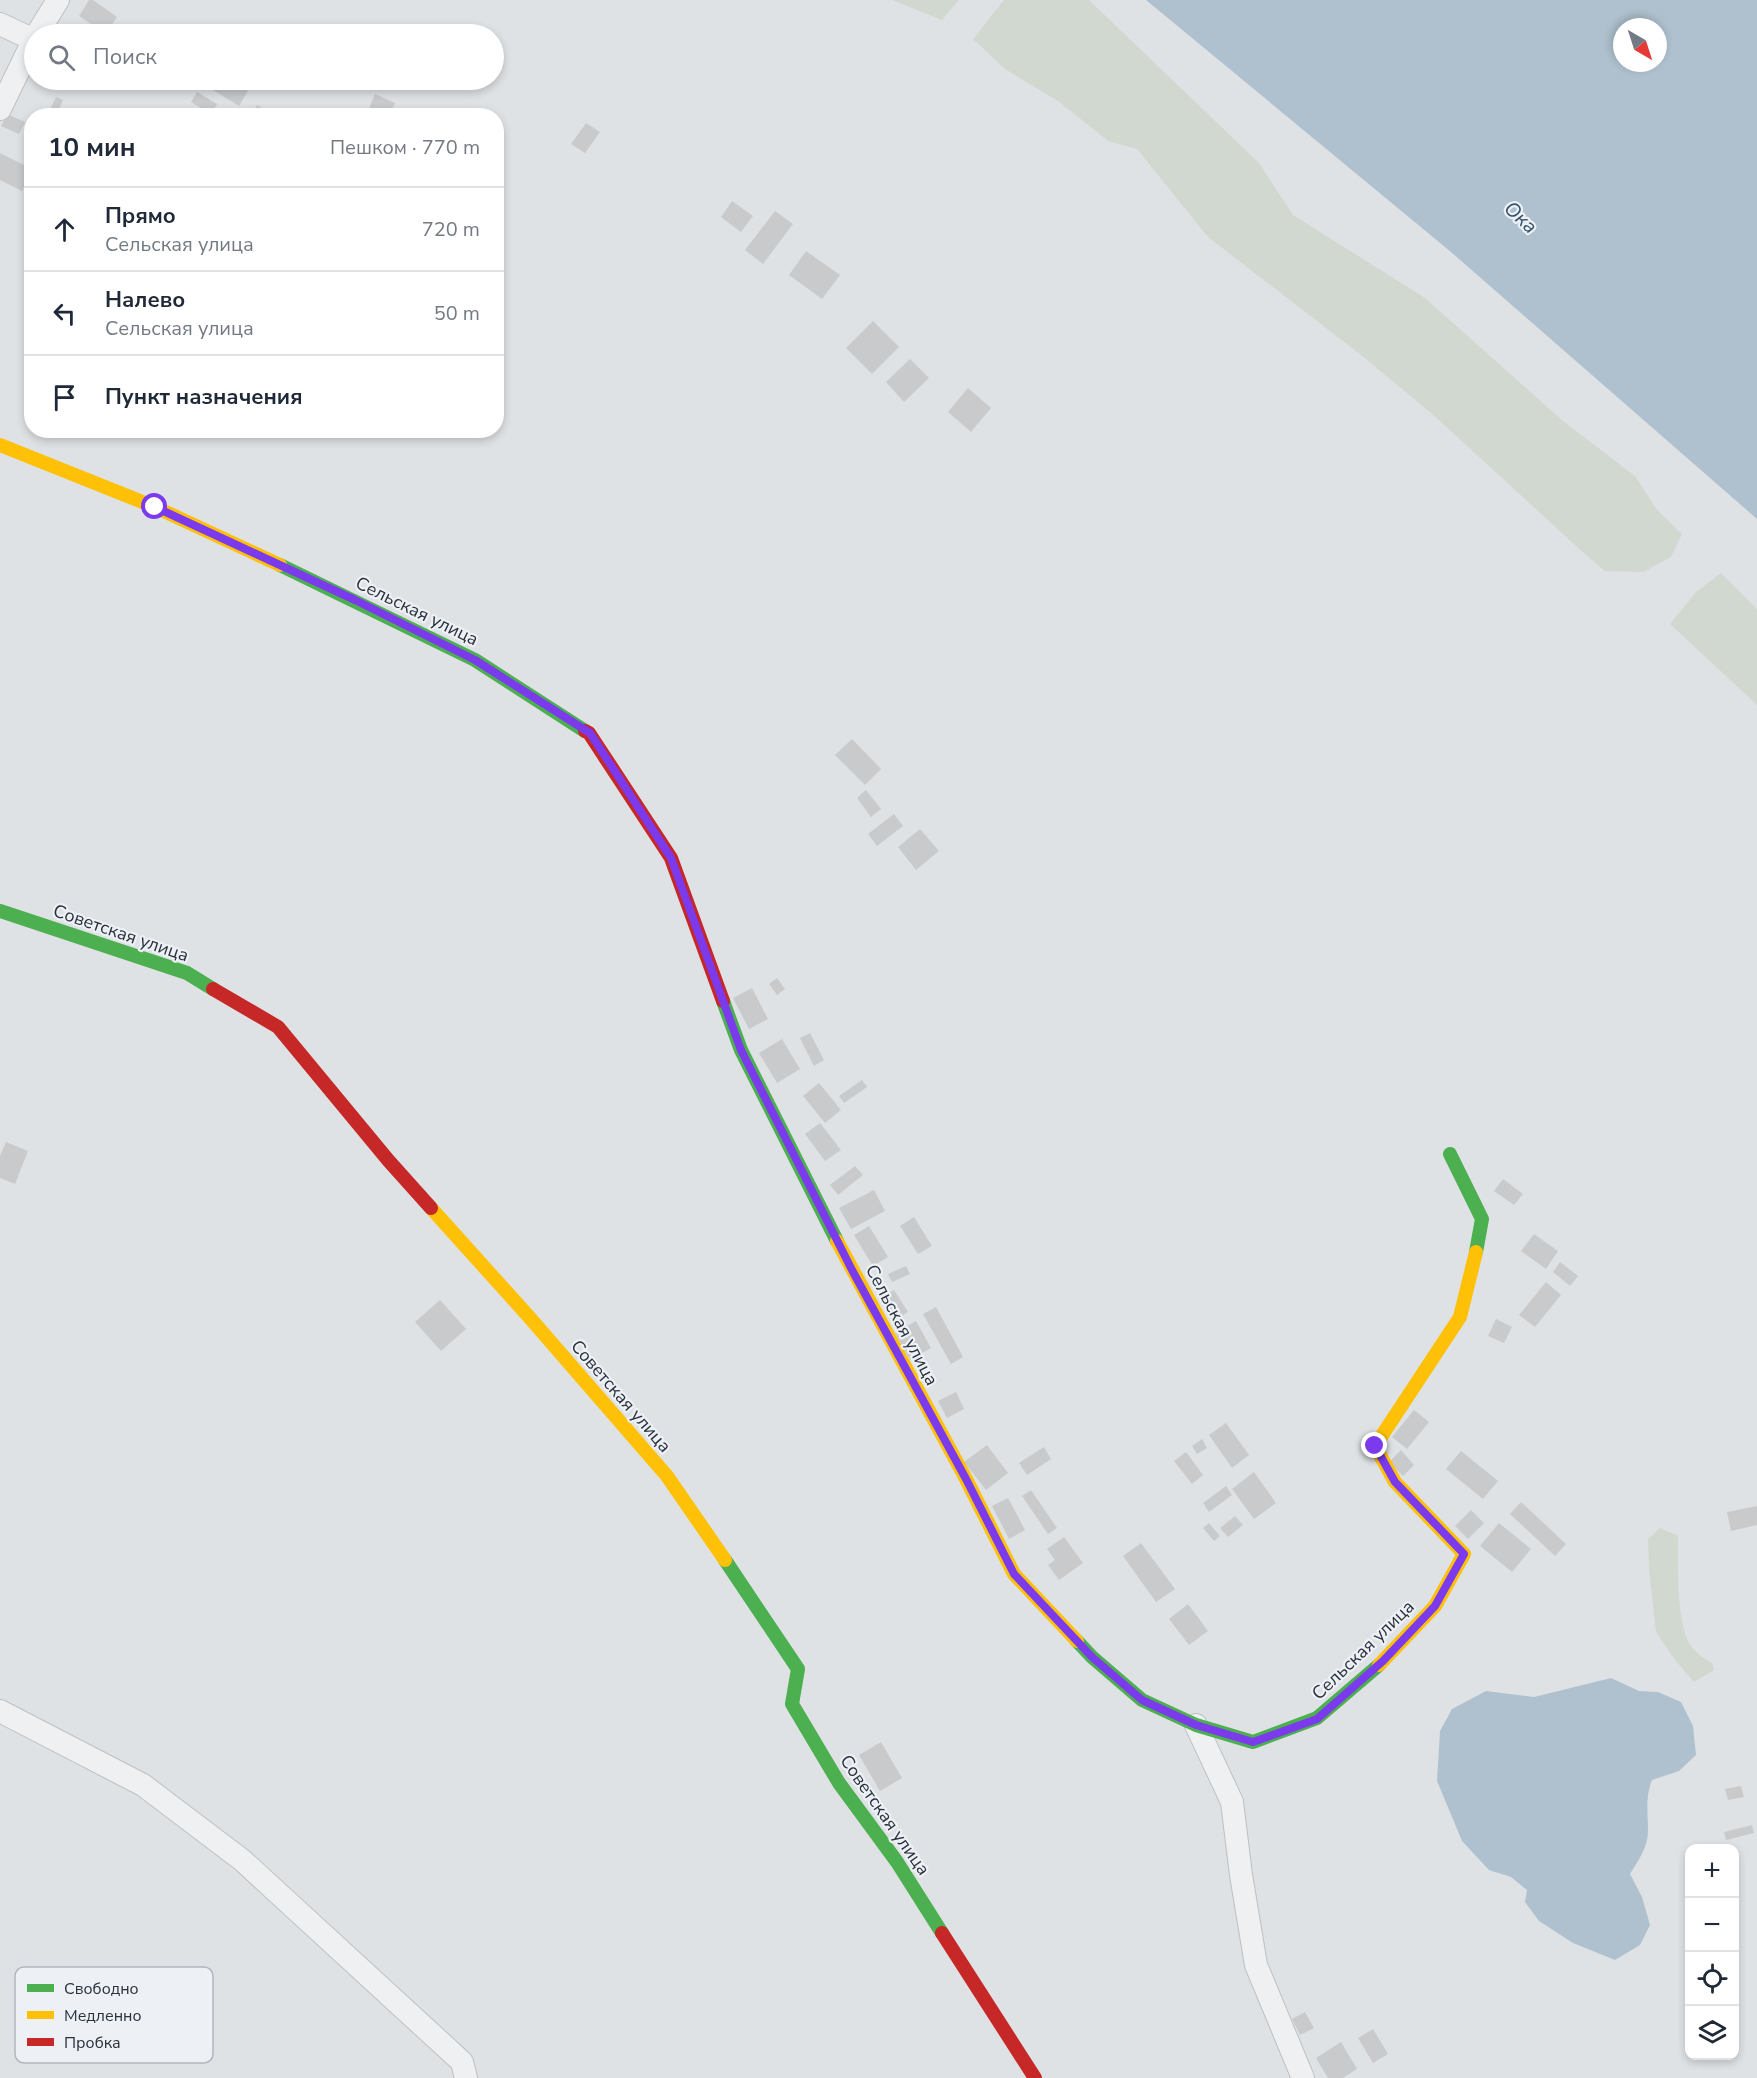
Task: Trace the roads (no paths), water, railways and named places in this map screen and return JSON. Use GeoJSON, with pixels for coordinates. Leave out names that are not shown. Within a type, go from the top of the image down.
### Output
{"type":"FeatureCollection","features":[{"type":"Feature","properties":{"kind":"street"},"geometry":{"type":"LineString","coordinates":[[43,24],[58,0]]}},
{"type":"Feature","properties":{"kind":"street"},"geometry":{"type":"LineString","coordinates":[[0,24],[24,35]]}},
{"type":"Feature","properties":{"kind":"street"},"geometry":{"type":"LineString","coordinates":[[0,109],[24,60]]}},
{"type":"Feature","properties":{"kind":"street","name":"Сельская улица"},"geometry":{"type":"LineString","coordinates":[[0,445],[155,507],[355,600],[475,660],[590,733],[671,858],[741,1050],[852,1270],[966,1479],[1014,1574],[1092,1657],[1142,1700],[1196,1725],[1253,1742],[1317,1719],[1383,1661],[1435,1606],[1464,1554],[1395,1482],[1375,1446],[1460,1317],[1482,1219],[1450,1154]]}},
{"type":"Feature","properties":{"kind":"street","name":"Советская улица"},"geometry":{"type":"LineString","coordinates":[[0,911],[187,973],[278,1027],[388,1160],[522,1309],[667,1476],[798,1669],[792,1704],[839,1783],[897,1862],[1035,2078]]}},
{"type":"Feature","properties":{"kind":"street"},"geometry":{"type":"LineString","coordinates":[[0,1711],[143,1785],[242,1860],[462,2062],[466,2078]]}},
{"type":"Feature","properties":{"kind":"street"},"geometry":{"type":"LineString","coordinates":[[1196,1725],[1232,1802],[1256,1965],[1303,2078]]}},
{"type":"Feature","properties":{"kind":"water","name":"Ока"},"geometry":{"type":"Polygon","coordinates":[[[1146,0],[1757,0],[1757,519],[1451,252],[1146,0]]]}},
{"type":"Feature","properties":{"kind":"water"},"geometry":{"type":"Polygon","coordinates":[[[1611,1678],[1639,1691],[1658,1692],[1681,1702],[1693,1726],[1696,1755],[1679,1771],[1652,1780],[1648,1799],[1646,1843],[1630,1874],[1642,1897],[1650,1925],[1640,1945],[1615,1960],[1573,1943],[1539,1921],[1525,1902],[1527,1890],[1511,1877],[1489,1870],[1462,1841],[1437,1781],[1440,1731],[1452,1709],[1486,1691],[1534,1697],[1611,1678]]]}}]}
